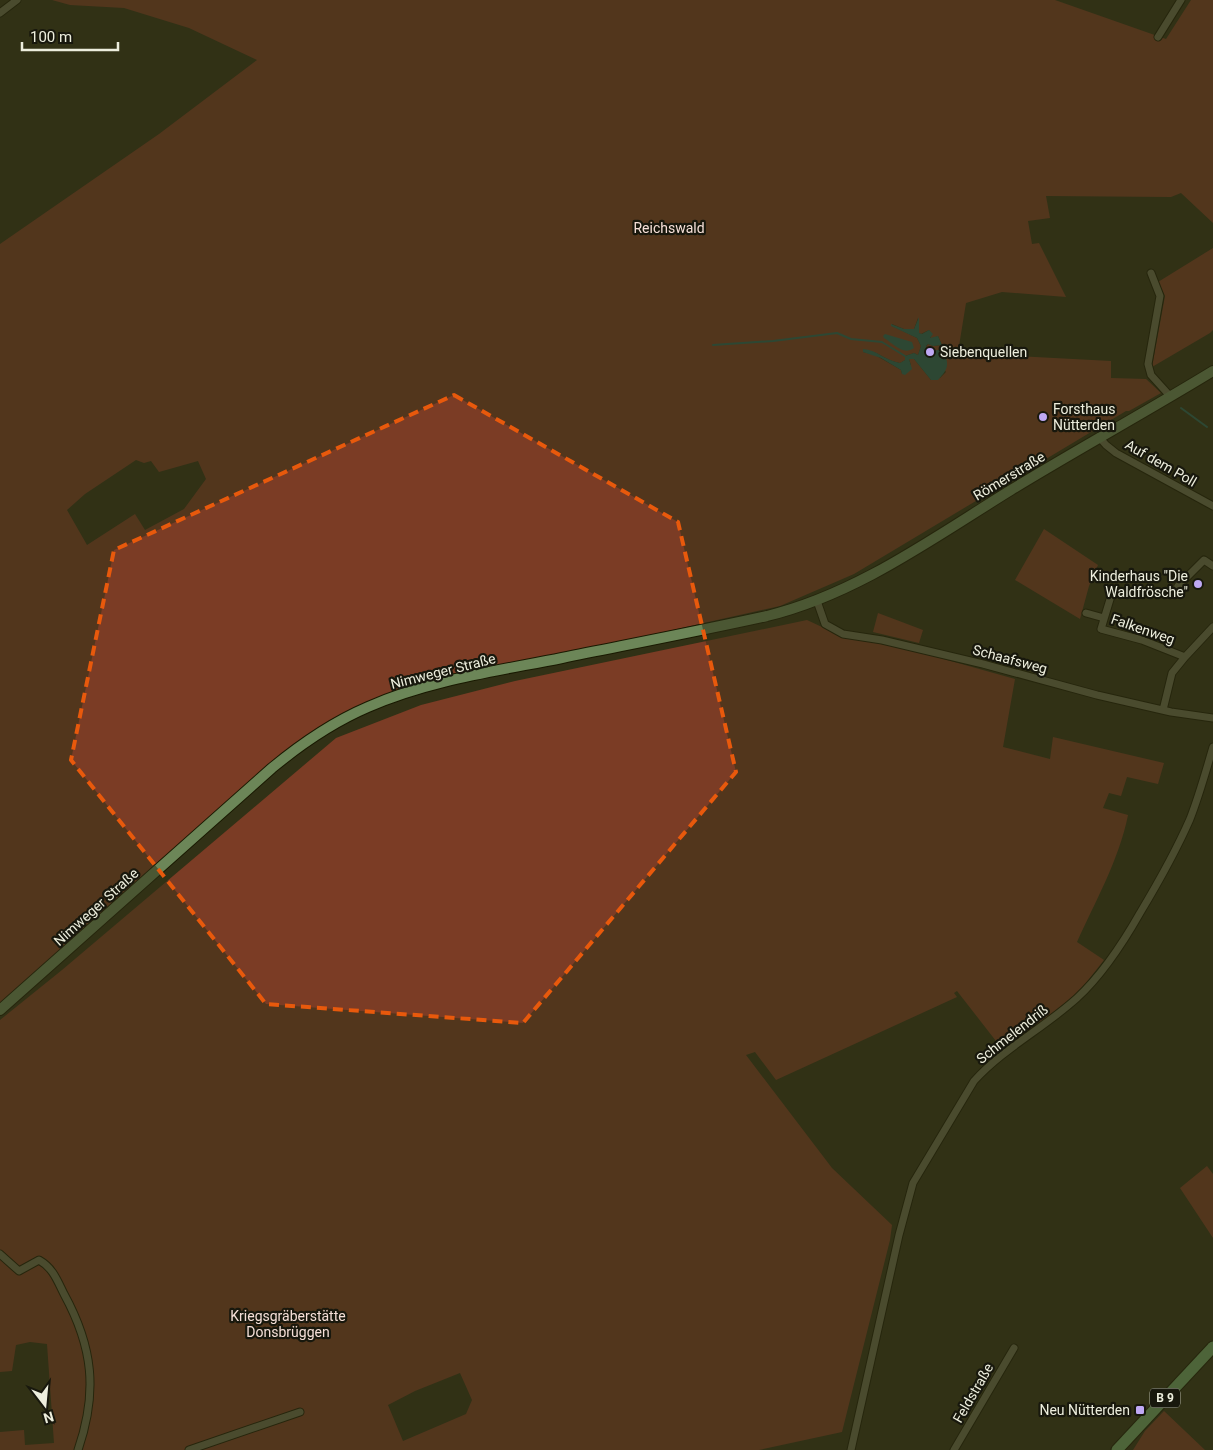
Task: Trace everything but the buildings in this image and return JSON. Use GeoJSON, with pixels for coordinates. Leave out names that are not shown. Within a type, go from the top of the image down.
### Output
{"type":"FeatureCollection","features":[{"type":"Feature","properties":{"kind":"main road","name":"Römerstraße"},"geometry":{"type":"LineString","coordinates":[[817,601],[848,588],[892,564],[1099,437],[1213,371]]}},
{"type":"Feature","properties":{"kind":"main road","name":"Nimweger Straße"},"geometry":{"type":"LineString","coordinates":[[0,1010],[272,768],[312,738],[348,716],[388,699],[426,686],[767,616],[817,601]]}},
{"type":"Feature","properties":{"kind":"main road","name":"B 9"},"geometry":{"type":"LineString","coordinates":[[1117,1450],[1213,1347]]}},
{"type":"Feature","properties":{"kind":"street"},"geometry":{"type":"LineString","coordinates":[[0,13],[17,0]]}},
{"type":"Feature","properties":{"kind":"street"},"geometry":{"type":"LineString","coordinates":[[1158,37],[1182,0]]}},
{"type":"Feature","properties":{"kind":"street"},"geometry":{"type":"LineString","coordinates":[[1150,274],[1160,296],[1148,364],[1151,375],[1170,396]]}},
{"type":"Feature","properties":{"kind":"street","name":"Auf dem Poll"},"geometry":{"type":"LineString","coordinates":[[1099,437],[1116,453],[1213,506]]}},
{"type":"Feature","properties":{"kind":"street"},"geometry":{"type":"LineString","coordinates":[[1178,586],[1204,560],[1213,566]]}},
{"type":"Feature","properties":{"kind":"street","name":"Falkenweg"},"geometry":{"type":"LineString","coordinates":[[1111,596],[1101,629],[1142,640],[1184,657]]}},
{"type":"Feature","properties":{"kind":"street","name":"Schaafsweg"},"geometry":{"type":"LineString","coordinates":[[817,601],[826,624],[843,634],[882,640],[1163,710],[1213,718]]}},
{"type":"Feature","properties":{"kind":"street","name":"Falkenweg"},"geometry":{"type":"LineString","coordinates":[[1086,613],[1104,618]]}},
{"type":"Feature","properties":{"kind":"street"},"geometry":{"type":"LineString","coordinates":[[1163,710],[1172,673],[1184,657],[1213,627]]}},
{"type":"Feature","properties":{"kind":"street","name":"Schmelendriß"},"geometry":{"type":"LineString","coordinates":[[852,1450],[899,1235],[913,1183],[974,1081],[1000,1056],[1056,1016],[1077,998],[1119,946],[1145,905],[1182,835],[1198,795],[1213,747]]}},
{"type":"Feature","properties":{"kind":"street"},"geometry":{"type":"LineString","coordinates":[[0,1254],[20,1271],[39,1260],[50,1267],[76,1316],[86,1344],[91,1397],[84,1432],[78,1450]]}},
{"type":"Feature","properties":{"kind":"street","name":"Feldstraße"},"geometry":{"type":"LineString","coordinates":[[954,1450],[1014,1348]]}},
{"type":"Feature","properties":{"kind":"street"},"geometry":{"type":"LineString","coordinates":[[189,1450],[300,1412]]}},
{"type":"Feature","properties":{"kind":"highlighted area"},"geometry":{"type":"Polygon","coordinates":[[[454,395],[678,522],[736,772],[523,1023],[266,1004],[71,760],[114,550],[454,395]]]}},
{"type":"Feature","properties":{"kind":"green space","name":"Reichswald"},"geometry":{"type":"Polygon","coordinates":[[[52,0],[1055,0],[1166,39],[1191,0],[1213,0],[1213,223],[1181,193],[1171,197],[1046,196],[1050,218],[1028,221],[1032,244],[1039,243],[1066,297],[1002,292],[966,303],[959,346],[998,358],[998,355],[1111,361],[1111,378],[1146,379],[1161,393],[1126,411],[854,574],[780,606],[521,664],[388,699],[311,738],[0,1006],[0,244],[159,134],[257,60],[189,28],[124,8],[70,5],[52,0]],[[918,318],[914,329],[904,329],[892,324],[892,326],[917,338],[921,346],[918,355],[914,353],[905,356],[905,360],[900,363],[868,350],[863,350],[863,352],[875,355],[901,370],[902,374],[911,365],[909,359],[914,359],[931,380],[940,378],[946,372],[932,351],[926,352],[925,349],[928,344],[933,346],[942,345],[938,336],[930,339],[932,334],[929,330],[921,334],[919,333],[918,318]],[[136,460],[85,494],[67,510],[87,545],[135,514],[145,530],[184,509],[206,479],[198,461],[159,472],[151,461],[144,463],[136,460]]]}},
{"type":"Feature","properties":{"kind":"green space"},"geometry":{"type":"Polygon","coordinates":[[[1213,248],[1213,330],[1152,367],[1165,296],[1158,282],[1213,248]]]}},
{"type":"Feature","properties":{"kind":"green space"},"geometry":{"type":"Polygon","coordinates":[[[1044,529],[1098,565],[1089,586],[1080,619],[1015,580],[1044,529]]]}},
{"type":"Feature","properties":{"kind":"green space"},"geometry":{"type":"Polygon","coordinates":[[[878,613],[923,630],[919,643],[873,632],[878,613]]]}},
{"type":"Feature","properties":{"kind":"green space","name":"Kriegsgräberstätte Donsbrüggen"},"geometry":{"type":"Polygon","coordinates":[[[807,620],[839,635],[915,651],[1015,679],[1003,747],[1050,759],[1053,737],[1164,763],[1158,784],[1127,777],[1121,796],[1109,793],[1103,808],[1128,815],[1113,864],[1077,942],[1104,960],[1078,993],[1003,1050],[957,991],[954,993],[957,997],[776,1080],[755,1052],[746,1055],[832,1168],[892,1225],[890,1240],[842,1432],[759,1450],[0,1450],[0,1432],[24,1430],[25,1445],[54,1443],[47,1344],[30,1342],[16,1345],[12,1371],[0,1372],[0,1020],[62,970],[336,738],[421,705],[515,681],[807,620]],[[460,1373],[415,1391],[388,1405],[403,1441],[466,1414],[472,1400],[460,1373]]]}},
{"type":"Feature","properties":{"kind":"green space"},"geometry":{"type":"Polygon","coordinates":[[[1207,1166],[1213,1174],[1213,1238],[1180,1188],[1207,1166]]]}},
{"type":"Feature","properties":{"kind":"green space"},"geometry":{"type":"Polygon","coordinates":[[[1164,1411],[1205,1450],[1133,1450],[1145,1431],[1164,1411]]]}},
{"type":"Feature","properties":{"kind":"water"},"geometry":{"type":"Polygon","coordinates":[[[919,317],[919,333],[922,334],[929,330],[933,334],[930,338],[938,336],[942,345],[933,346],[928,344],[926,352],[944,349],[947,366],[945,372],[938,380],[931,380],[914,359],[909,359],[912,369],[905,375],[902,374],[901,370],[881,358],[863,352],[863,349],[868,350],[900,363],[905,360],[905,356],[914,353],[918,355],[921,346],[917,338],[891,326],[891,324],[904,329],[914,329],[919,317]]]}},
{"type":"Feature","properties":{"kind":"water"},"geometry":{"type":"Polygon","coordinates":[[[885,334],[912,342],[914,348],[906,351],[902,350],[884,338],[885,334]]]}},
{"type":"Feature","properties":{"kind":"waterway"},"geometry":{"type":"LineString","coordinates":[[713,345],[773,341],[837,333],[851,339],[882,342],[905,356]]}},
{"type":"Feature","properties":{"kind":"waterway"},"geometry":{"type":"LineString","coordinates":[[1181,408],[1207,427]]}},
{"type":"Feature","properties":{"kind":"place","name":"Siebenquellen"},"geometry":{"type":"Point","coordinates":[930,352]}},
{"type":"Feature","properties":{"kind":"place","name":"Forsthaus Nütterden"},"geometry":{"type":"Point","coordinates":[1043,417]}},
{"type":"Feature","properties":{"kind":"place","name":"Kinderhaus \"Die Waldfrösche\""},"geometry":{"type":"Point","coordinates":[1198,584]}},
{"type":"Feature","properties":{"kind":"place","name":"Neu Nütterden"},"geometry":{"type":"Point","coordinates":[1140,1410]}}]}
